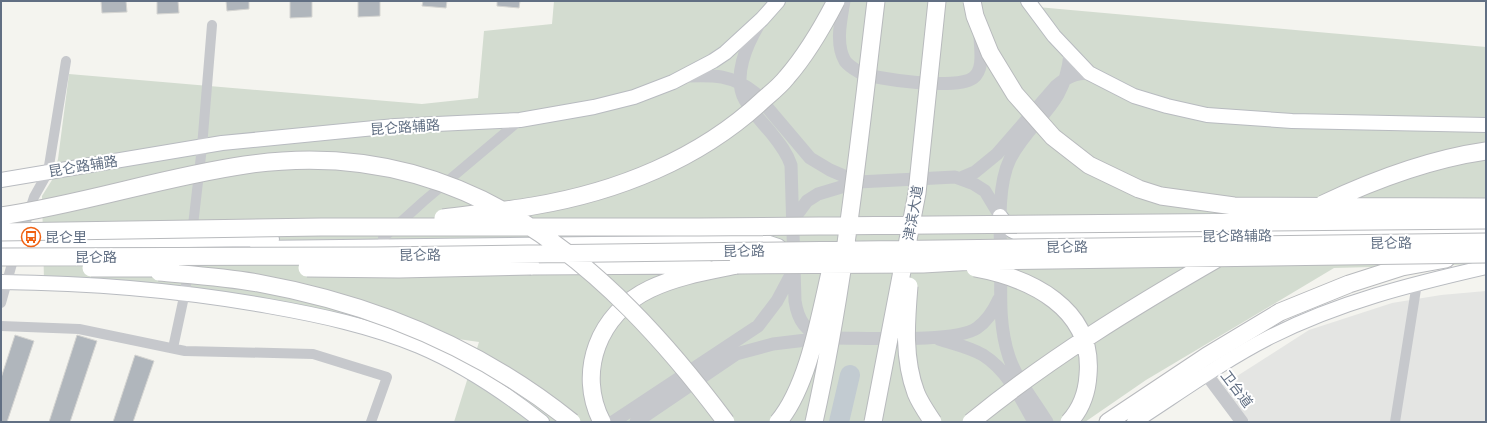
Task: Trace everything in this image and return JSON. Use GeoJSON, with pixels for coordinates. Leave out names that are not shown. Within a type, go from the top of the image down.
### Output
{"type":"FeatureCollection","features":[{"type":"Feature","properties":{"kind":"highway"},"geometry":{"type":"LineString","coordinates":[[321,227],[413,222],[534,206],[581,196],[661,168],[705,146],[725,132],[744,118],[786,79],[817,36],[836,1]]}},
{"type":"Feature","properties":{"kind":"highway"},"geometry":{"type":"LineString","coordinates":[[814,422],[830,348],[857,164],[876,1]]}},
{"type":"Feature","properties":{"kind":"highway","name":"津滨大道"},"geometry":{"type":"LineString","coordinates":[[873,422],[917,193],[937,1]]}},
{"type":"Feature","properties":{"kind":"highway"},"geometry":{"type":"LineString","coordinates":[[972,1],[975,16],[990,53],[1019,100],[1053,137],[1089,165],[1139,189],[1160,196],[1234,206],[1486,207]]}},
{"type":"Feature","properties":{"kind":"highway"},"geometry":{"type":"LineString","coordinates":[[971,422],[1048,364],[1131,309],[1270,230],[1385,177],[1437,161],[1486,151]]}},
{"type":"Feature","properties":{"kind":"highway"},"geometry":{"type":"LineString","coordinates":[[1,216],[55,207],[206,172],[275,161],[349,162],[387,168],[429,179],[475,195],[496,205],[523,221],[563,249],[595,276],[655,336],[726,422]]}},
{"type":"Feature","properties":{"kind":"highway"},"geometry":{"type":"LineString","coordinates":[[778,422],[795,392],[811,350],[857,164]]}},
{"type":"Feature","properties":{"kind":"highway"},"geometry":{"type":"LineString","coordinates":[[917,193],[906,330],[912,380],[916,394],[933,422]]}},
{"type":"Feature","properties":{"kind":"highway","name":"昆仑路"},"geometry":{"type":"LineString","coordinates":[[1,232],[321,227],[699,228],[1486,220]]}},
{"type":"Feature","properties":{"kind":"highway","name":"昆仑路"},"geometry":{"type":"LineString","coordinates":[[12,250],[376,256],[1486,242]]}},
{"type":"Feature","properties":{"kind":"highway"},"geometry":{"type":"LineString","coordinates":[[3,277],[129,269],[241,267],[399,269],[923,264],[975,261],[1478,254]]}},
{"type":"Feature","properties":{"kind":"highway"},"geometry":{"type":"LineString","coordinates":[[1108,422],[1207,356],[1280,312],[1349,284],[1402,268],[1478,254]]}},
{"type":"Feature","properties":{"kind":"highway"},"geometry":{"type":"LineString","coordinates":[[923,264],[976,268],[1018,280],[1039,288],[1051,296],[1067,312],[1076,323],[1082,336],[1088,358],[1088,382],[1085,394],[1081,405],[1069,422]]}},
{"type":"Feature","properties":{"kind":"highway"},"geometry":{"type":"LineString","coordinates":[[602,422],[592,396],[590,385],[592,367],[596,347],[606,327],[618,313],[633,299],[650,289],[685,276],[737,265]]}},
{"type":"Feature","properties":{"kind":"highway"},"geometry":{"type":"LineString","coordinates":[[129,269],[258,283],[349,304],[415,328],[453,344],[513,378],[545,400],[572,422]]}},
{"type":"Feature","properties":{"kind":"main road","name":"昆仑路辅路"},"geometry":{"type":"LineString","coordinates":[[1,180],[222,143],[395,126],[520,120],[594,107],[634,97],[685,76],[725,53],[762,19],[778,1]]}},
{"type":"Feature","properties":{"kind":"main road"},"geometry":{"type":"LineString","coordinates":[[1028,1],[1054,36],[1089,73],[1134,96],[1167,106],[1207,115],[1292,121],[1486,125]]}},
{"type":"Feature","properties":{"kind":"main road","name":"昆仑路辅路"},"geometry":{"type":"LineString","coordinates":[[1000,216],[1010,230],[1021,235],[1298,229],[1486,230]]}},
{"type":"Feature","properties":{"kind":"main road"},"geometry":{"type":"LineString","coordinates":[[1,250],[384,238],[766,235],[779,232],[793,220]]}},
{"type":"Feature","properties":{"kind":"main road","name":"昆仑路辅路"},"geometry":{"type":"LineString","coordinates":[[1001,264],[1007,250],[1015,243],[1026,240],[1298,235],[1486,235]]}},
{"type":"Feature","properties":{"kind":"main road"},"geometry":{"type":"LineString","coordinates":[[1,242],[12,250]]}},
{"type":"Feature","properties":{"kind":"main road"},"geometry":{"type":"LineString","coordinates":[[191,244],[766,242],[782,249],[790,259],[793,270]]}},
{"type":"Feature","properties":{"kind":"main road"},"geometry":{"type":"LineString","coordinates":[[1134,422],[1270,337],[1357,300],[1417,283],[1486,267]]}},
{"type":"Feature","properties":{"kind":"main road"},"geometry":{"type":"LineString","coordinates":[[3,277],[185,292],[321,315],[419,346],[461,366],[502,391],[542,422]]}},
{"type":"Feature","properties":{"kind":"street"},"geometry":{"type":"LineString","coordinates":[[844,1],[840,44],[843,56],[850,66],[870,75],[942,85],[972,79],[978,71],[980,56],[980,1]]}},
{"type":"Feature","properties":{"kind":"street"},"geometry":{"type":"LineString","coordinates":[[762,19],[753,33],[743,59],[740,83],[745,100],[788,157],[792,172],[793,270],[795,301],[799,317],[809,332],[825,338]]}},
{"type":"Feature","properties":{"kind":"street"},"geometry":{"type":"LineString","coordinates":[[173,348],[185,292],[191,244],[202,147],[212,25]]}},
{"type":"Feature","properties":{"kind":"street"},"geometry":{"type":"LineString","coordinates":[[1047,422],[1016,374],[1009,356],[1002,325],[999,299],[1001,264],[1000,216],[1005,177],[1010,160],[1016,150],[1059,95],[1066,78],[1070,54]]}},
{"type":"Feature","properties":{"kind":"street"},"geometry":{"type":"LineString","coordinates":[[1,303],[3,277],[12,250],[27,223],[34,198],[48,172],[66,60]]}},
{"type":"Feature","properties":{"kind":"street"},"geometry":{"type":"LineString","coordinates":[[793,220],[807,201],[818,194],[858,182],[961,178],[975,172],[997,154],[1056,86],[1066,78],[1078,73],[1089,73]]}},
{"type":"Feature","properties":{"kind":"street"},"geometry":{"type":"LineString","coordinates":[[685,76],[716,75],[740,83],[755,93],[810,158],[830,170],[858,182]]}},
{"type":"Feature","properties":{"kind":"street"},"geometry":{"type":"LineString","coordinates":[[384,238],[424,201],[520,120]]}},
{"type":"Feature","properties":{"kind":"street"},"geometry":{"type":"LineString","coordinates":[[961,178],[985,191],[1000,216]]}},
{"type":"Feature","properties":{"kind":"street"},"geometry":{"type":"LineString","coordinates":[[613,422],[758,326],[769,314],[785,288],[793,270]]}},
{"type":"Feature","properties":{"kind":"street"},"geometry":{"type":"LineString","coordinates":[[1395,422],[1417,283]]}},
{"type":"Feature","properties":{"kind":"street"},"geometry":{"type":"LineString","coordinates":[[636,422],[736,354],[773,344],[825,338],[934,338],[966,333],[976,328],[989,316],[999,299]]}},
{"type":"Feature","properties":{"kind":"street"},"geometry":{"type":"LineString","coordinates":[[1,326],[79,328],[185,351],[313,354],[387,377],[371,422]]}},
{"type":"Feature","properties":{"kind":"street"},"geometry":{"type":"LineString","coordinates":[[934,338],[966,347],[982,355],[996,365],[1007,377],[1034,422]]}},
{"type":"Feature","properties":{"kind":"street","name":"卫台道"},"geometry":{"type":"LineString","coordinates":[[1207,375],[1242,422]]}},
{"type":"Feature","properties":{"kind":"shaded area"},"geometry":{"type":"Polygon","coordinates":[[[554,1],[1022,1],[1026,6],[1486,47],[1486,264],[1334,268],[1146,380],[1085,422],[454,422],[479,342],[44,280],[42,196],[52,180],[58,159],[69,74],[422,104],[478,98],[484,31],[552,24],[554,1]]]}},
{"type":"Feature","properties":{"kind":"shaded area"},"geometry":{"type":"Polygon","coordinates":[[[1486,291],[1486,422],[1250,422],[1223,385],[1309,330],[1392,303],[1441,295],[1486,291]]]}},
{"type":"Feature","properties":{"kind":"building"},"geometry":{"type":"Polygon","coordinates":[[[101,1],[126,1],[127,12],[102,13],[101,1]]]}},
{"type":"Feature","properties":{"kind":"building"},"geometry":{"type":"Polygon","coordinates":[[[157,1],[178,1],[179,13],[157,14],[157,1]]]}},
{"type":"Feature","properties":{"kind":"building"},"geometry":{"type":"Polygon","coordinates":[[[226,1],[249,1],[249,9],[227,11],[226,1]]]}},
{"type":"Feature","properties":{"kind":"building"},"geometry":{"type":"Polygon","coordinates":[[[290,1],[312,1],[312,17],[290,18],[290,1]]]}},
{"type":"Feature","properties":{"kind":"building"},"geometry":{"type":"Polygon","coordinates":[[[358,1],[380,1],[380,16],[358,17],[358,1]]]}},
{"type":"Feature","properties":{"kind":"building"},"geometry":{"type":"Polygon","coordinates":[[[423,1],[447,1],[446,8],[422,6],[423,1]]]}},
{"type":"Feature","properties":{"kind":"building"},"geometry":{"type":"Polygon","coordinates":[[[497,1],[520,1],[519,8],[497,6],[497,1]]]}},
{"type":"Feature","properties":{"kind":"building"},"geometry":{"type":"Polygon","coordinates":[[[15,335],[34,341],[7,422],[1,422],[1,378],[15,335]]]}},
{"type":"Feature","properties":{"kind":"building"},"geometry":{"type":"Polygon","coordinates":[[[77,335],[97,341],[70,422],[49,422],[77,335]]]}},
{"type":"Feature","properties":{"kind":"building"},"geometry":{"type":"Polygon","coordinates":[[[135,355],[154,361],[133,422],[113,422],[135,355]]]}},
{"type":"Feature","properties":{"kind":"waterway"},"geometry":{"type":"LineString","coordinates":[[839,422],[850,375]]}},
{"type":"Feature","properties":{"kind":"place","name":"昆仑里"},"geometry":{"type":"Point","coordinates":[31,237]}}]}
